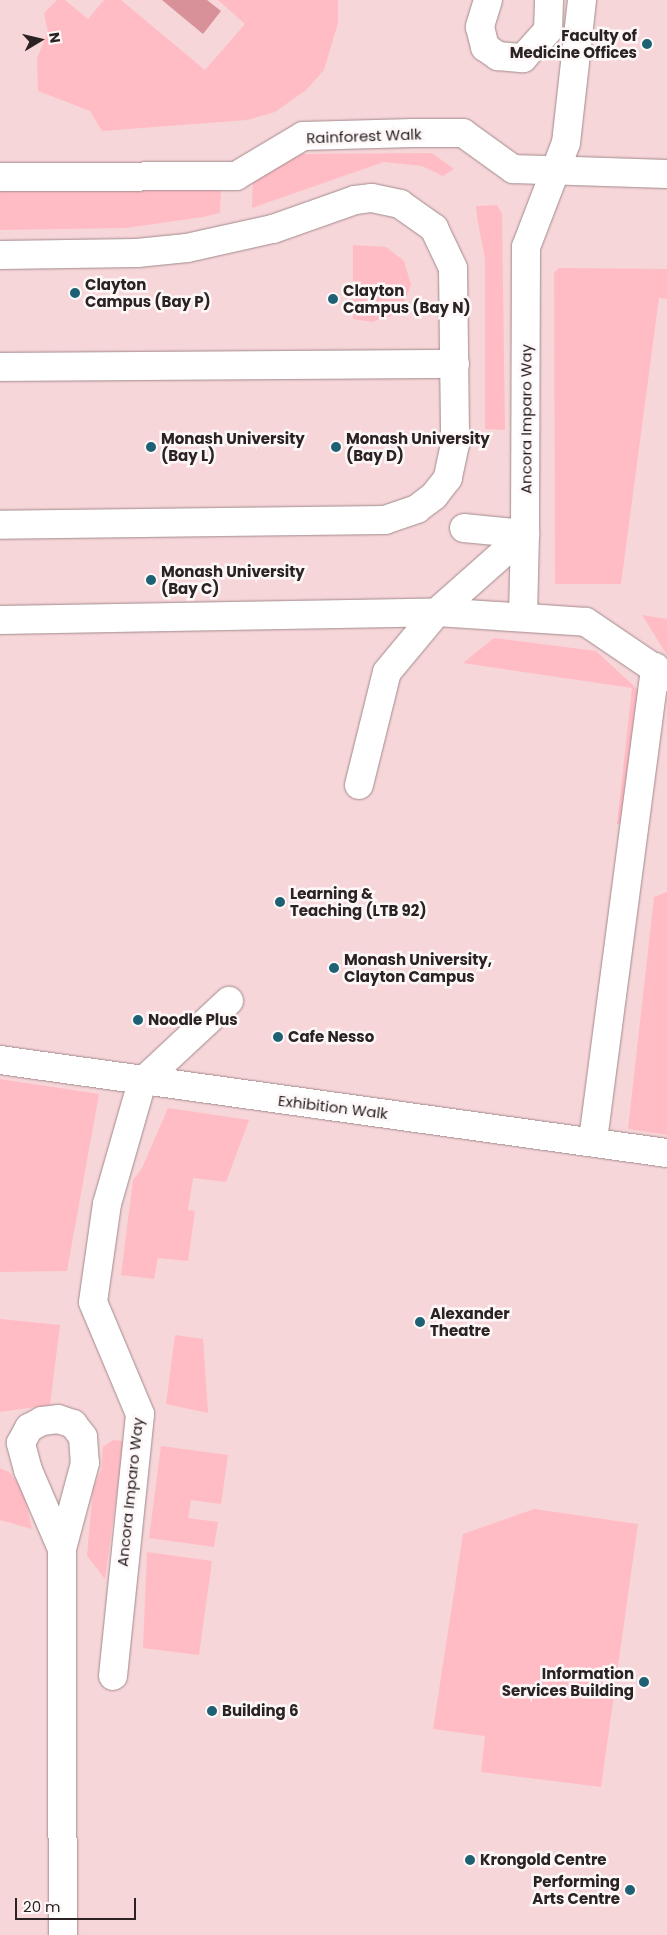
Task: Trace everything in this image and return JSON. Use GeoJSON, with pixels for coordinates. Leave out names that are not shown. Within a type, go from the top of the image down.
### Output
{"type":"FeatureCollection","features":[{"type":"Feature","properties":{"kind":"street"},"geometry":{"type":"LineString","coordinates":[[488,0],[480,26],[485,47],[498,56],[523,58],[548,30],[550,0]]}},
{"type":"Feature","properties":{"kind":"street","name":"Ancora Imparo Way"},"geometry":{"type":"LineString","coordinates":[[523,617],[526,247],[558,170],[570,127],[582,0]]}},
{"type":"Feature","properties":{"kind":"street","name":"Rainforest Walk"},"geometry":{"type":"LineString","coordinates":[[0,177],[236,176],[303,136],[413,133],[463,133],[514,169],[667,174]]}},
{"type":"Feature","properties":{"kind":"street"},"geometry":{"type":"LineString","coordinates":[[0,255],[129,253],[187,248],[273,229],[355,200],[389,201],[425,219],[448,251],[454,276],[455,364],[455,444],[450,472],[434,496],[405,514],[370,522],[0,525]]}},
{"type":"Feature","properties":{"kind":"street"},"geometry":{"type":"LineString","coordinates":[[0,367],[455,364]]}},
{"type":"Feature","properties":{"kind":"street"},"geometry":{"type":"LineString","coordinates":[[464,528],[525,534]]}},
{"type":"Feature","properties":{"kind":"street"},"geometry":{"type":"LineString","coordinates":[[360,785],[387,672],[437,612],[525,534]]}},
{"type":"Feature","properties":{"kind":"street"},"geometry":{"type":"LineString","coordinates":[[0,620],[437,612],[523,617],[586,622],[661,672],[593,1140]]}},
{"type":"Feature","properties":{"kind":"street"},"geometry":{"type":"LineString","coordinates":[[142,1082],[229,1001]]}},
{"type":"Feature","properties":{"kind":"street","name":"Exhibition Walk"},"geometry":{"type":"LineString","coordinates":[[0,1060],[142,1082],[593,1140],[667,1153]]}},
{"type":"Feature","properties":{"kind":"street","name":"Ancora Imparo Way"},"geometry":{"type":"LineString","coordinates":[[113,1676],[140,1414],[93,1302],[107,1204],[142,1082]]}},
{"type":"Feature","properties":{"kind":"street"},"geometry":{"type":"LineString","coordinates":[[62,1549],[28,1470],[11,1442],[42,1421],[58,1419],[72,1424],[83,1437],[85,1464],[62,1549],[63,1935]]}},
{"type":"Feature","properties":{"kind":"shaded area","name":"Monash University, Clayton Campus"},"geometry":{"type":"Polygon","coordinates":[[[0,0],[667,0],[667,1935],[0,1935],[0,0]]]}},
{"type":"Feature","properties":{"kind":"shaded area"},"geometry":{"type":"Polygon","coordinates":[[[57,0],[65,0],[88,19],[104,0],[121,0],[205,70],[245,24],[218,0],[338,0],[338,23],[324,70],[306,90],[275,112],[247,120],[102,131],[90,111],[38,91],[37,58],[48,32],[44,13],[57,0]]]}},
{"type":"Feature","properties":{"kind":"shaded area"},"geometry":{"type":"Polygon","coordinates":[[[162,0],[207,0],[221,11],[203,34],[162,0]]]}},
{"type":"Feature","properties":{"kind":"shaded area"},"geometry":{"type":"Polygon","coordinates":[[[432,153],[454,169],[443,176],[422,166],[384,162],[252,208],[253,176],[301,154],[432,153]]]}},
{"type":"Feature","properties":{"kind":"shaded area"},"geometry":{"type":"Polygon","coordinates":[[[221,188],[220,213],[203,217],[126,228],[0,230],[0,191],[221,188]]]}},
{"type":"Feature","properties":{"kind":"shaded area"},"geometry":{"type":"Polygon","coordinates":[[[497,205],[502,214],[505,430],[485,429],[485,259],[476,206],[497,205]]]}},
{"type":"Feature","properties":{"kind":"shaded area"},"geometry":{"type":"Polygon","coordinates":[[[353,245],[386,247],[404,261],[411,285],[402,307],[394,315],[372,322],[353,319],[353,245]]]}},
{"type":"Feature","properties":{"kind":"shaded area"},"geometry":{"type":"Polygon","coordinates":[[[559,268],[667,269],[667,299],[659,298],[621,584],[555,584],[554,273],[559,268]]]}},
{"type":"Feature","properties":{"kind":"shaded area"},"geometry":{"type":"Polygon","coordinates":[[[642,615],[667,619],[667,655],[642,615]]]}},
{"type":"Feature","properties":{"kind":"shaded area"},"geometry":{"type":"Polygon","coordinates":[[[494,638],[596,651],[647,698],[630,825],[617,824],[632,688],[463,663],[494,638]]]}},
{"type":"Feature","properties":{"kind":"shaded area"},"geometry":{"type":"Polygon","coordinates":[[[667,892],[667,1135],[628,1129],[654,897],[667,892]]]}},
{"type":"Feature","properties":{"kind":"shaded area"},"geometry":{"type":"Polygon","coordinates":[[[0,1079],[99,1094],[67,1271],[0,1272],[0,1079]]]}},
{"type":"Feature","properties":{"kind":"shaded area"},"geometry":{"type":"Polygon","coordinates":[[[168,1108],[249,1120],[226,1182],[193,1178],[188,1210],[195,1211],[188,1261],[158,1258],[154,1279],[121,1275],[133,1180],[142,1168],[168,1108]]]}},
{"type":"Feature","properties":{"kind":"shaded area"},"geometry":{"type":"Polygon","coordinates":[[[0,1319],[60,1325],[50,1405],[0,1412],[0,1319]]]}},
{"type":"Feature","properties":{"kind":"shaded area"},"geometry":{"type":"Polygon","coordinates":[[[175,1335],[203,1339],[208,1413],[166,1404],[175,1335]]]}},
{"type":"Feature","properties":{"kind":"shaded area"},"geometry":{"type":"Polygon","coordinates":[[[113,1440],[124,1441],[105,1579],[87,1556],[93,1488],[101,1470],[103,1447],[113,1440]]]}},
{"type":"Feature","properties":{"kind":"shaded area"},"geometry":{"type":"Polygon","coordinates":[[[161,1446],[228,1455],[221,1504],[191,1500],[188,1518],[218,1522],[214,1547],[149,1538],[161,1446]]]}},
{"type":"Feature","properties":{"kind":"shaded area"},"geometry":{"type":"Polygon","coordinates":[[[0,1468],[9,1472],[23,1489],[32,1529],[0,1520],[0,1468]]]}},
{"type":"Feature","properties":{"kind":"shaded area"},"geometry":{"type":"Polygon","coordinates":[[[534,1509],[638,1524],[601,1787],[481,1772],[485,1736],[433,1729],[463,1534],[534,1509]]]}},
{"type":"Feature","properties":{"kind":"shaded area"},"geometry":{"type":"Polygon","coordinates":[[[147,1552],[212,1561],[199,1655],[143,1648],[147,1552]]]}},
{"type":"Feature","properties":{"kind":"place","name":"Faculty of Medicine Offices"},"geometry":{"type":"Point","coordinates":[647,44]}},
{"type":"Feature","properties":{"kind":"place","name":"Clayton Campus (Bay P)"},"geometry":{"type":"Point","coordinates":[75,293]}},
{"type":"Feature","properties":{"kind":"place","name":"Clayton Campus (Bay N)"},"geometry":{"type":"Point","coordinates":[333,299]}},
{"type":"Feature","properties":{"kind":"place","name":"Monash University (Bay L)"},"geometry":{"type":"Point","coordinates":[151,447]}},
{"type":"Feature","properties":{"kind":"place","name":"Monash University (Bay D)"},"geometry":{"type":"Point","coordinates":[336,447]}},
{"type":"Feature","properties":{"kind":"place","name":"Monash University (Bay C)"},"geometry":{"type":"Point","coordinates":[151,580]}},
{"type":"Feature","properties":{"kind":"place","name":"Learning & Teaching (LTB 92)"},"geometry":{"type":"Point","coordinates":[280,902]}},
{"type":"Feature","properties":{"kind":"place","name":"Monash University, Clayton Campus"},"geometry":{"type":"Point","coordinates":[334,968]}},
{"type":"Feature","properties":{"kind":"place","name":"Noodle Plus"},"geometry":{"type":"Point","coordinates":[138,1020]}},
{"type":"Feature","properties":{"kind":"place","name":"Cafe Nesso"},"geometry":{"type":"Point","coordinates":[278,1037]}},
{"type":"Feature","properties":{"kind":"place","name":"Alexander Theatre"},"geometry":{"type":"Point","coordinates":[420,1322]}},
{"type":"Feature","properties":{"kind":"place","name":"Information Services Building"},"geometry":{"type":"Point","coordinates":[644,1682]}},
{"type":"Feature","properties":{"kind":"place","name":"Building 6"},"geometry":{"type":"Point","coordinates":[212,1711]}},
{"type":"Feature","properties":{"kind":"place","name":"Krongold Centre"},"geometry":{"type":"Point","coordinates":[470,1860]}},
{"type":"Feature","properties":{"kind":"place","name":"Performing Arts Centre"},"geometry":{"type":"Point","coordinates":[630,1890]}}]}
